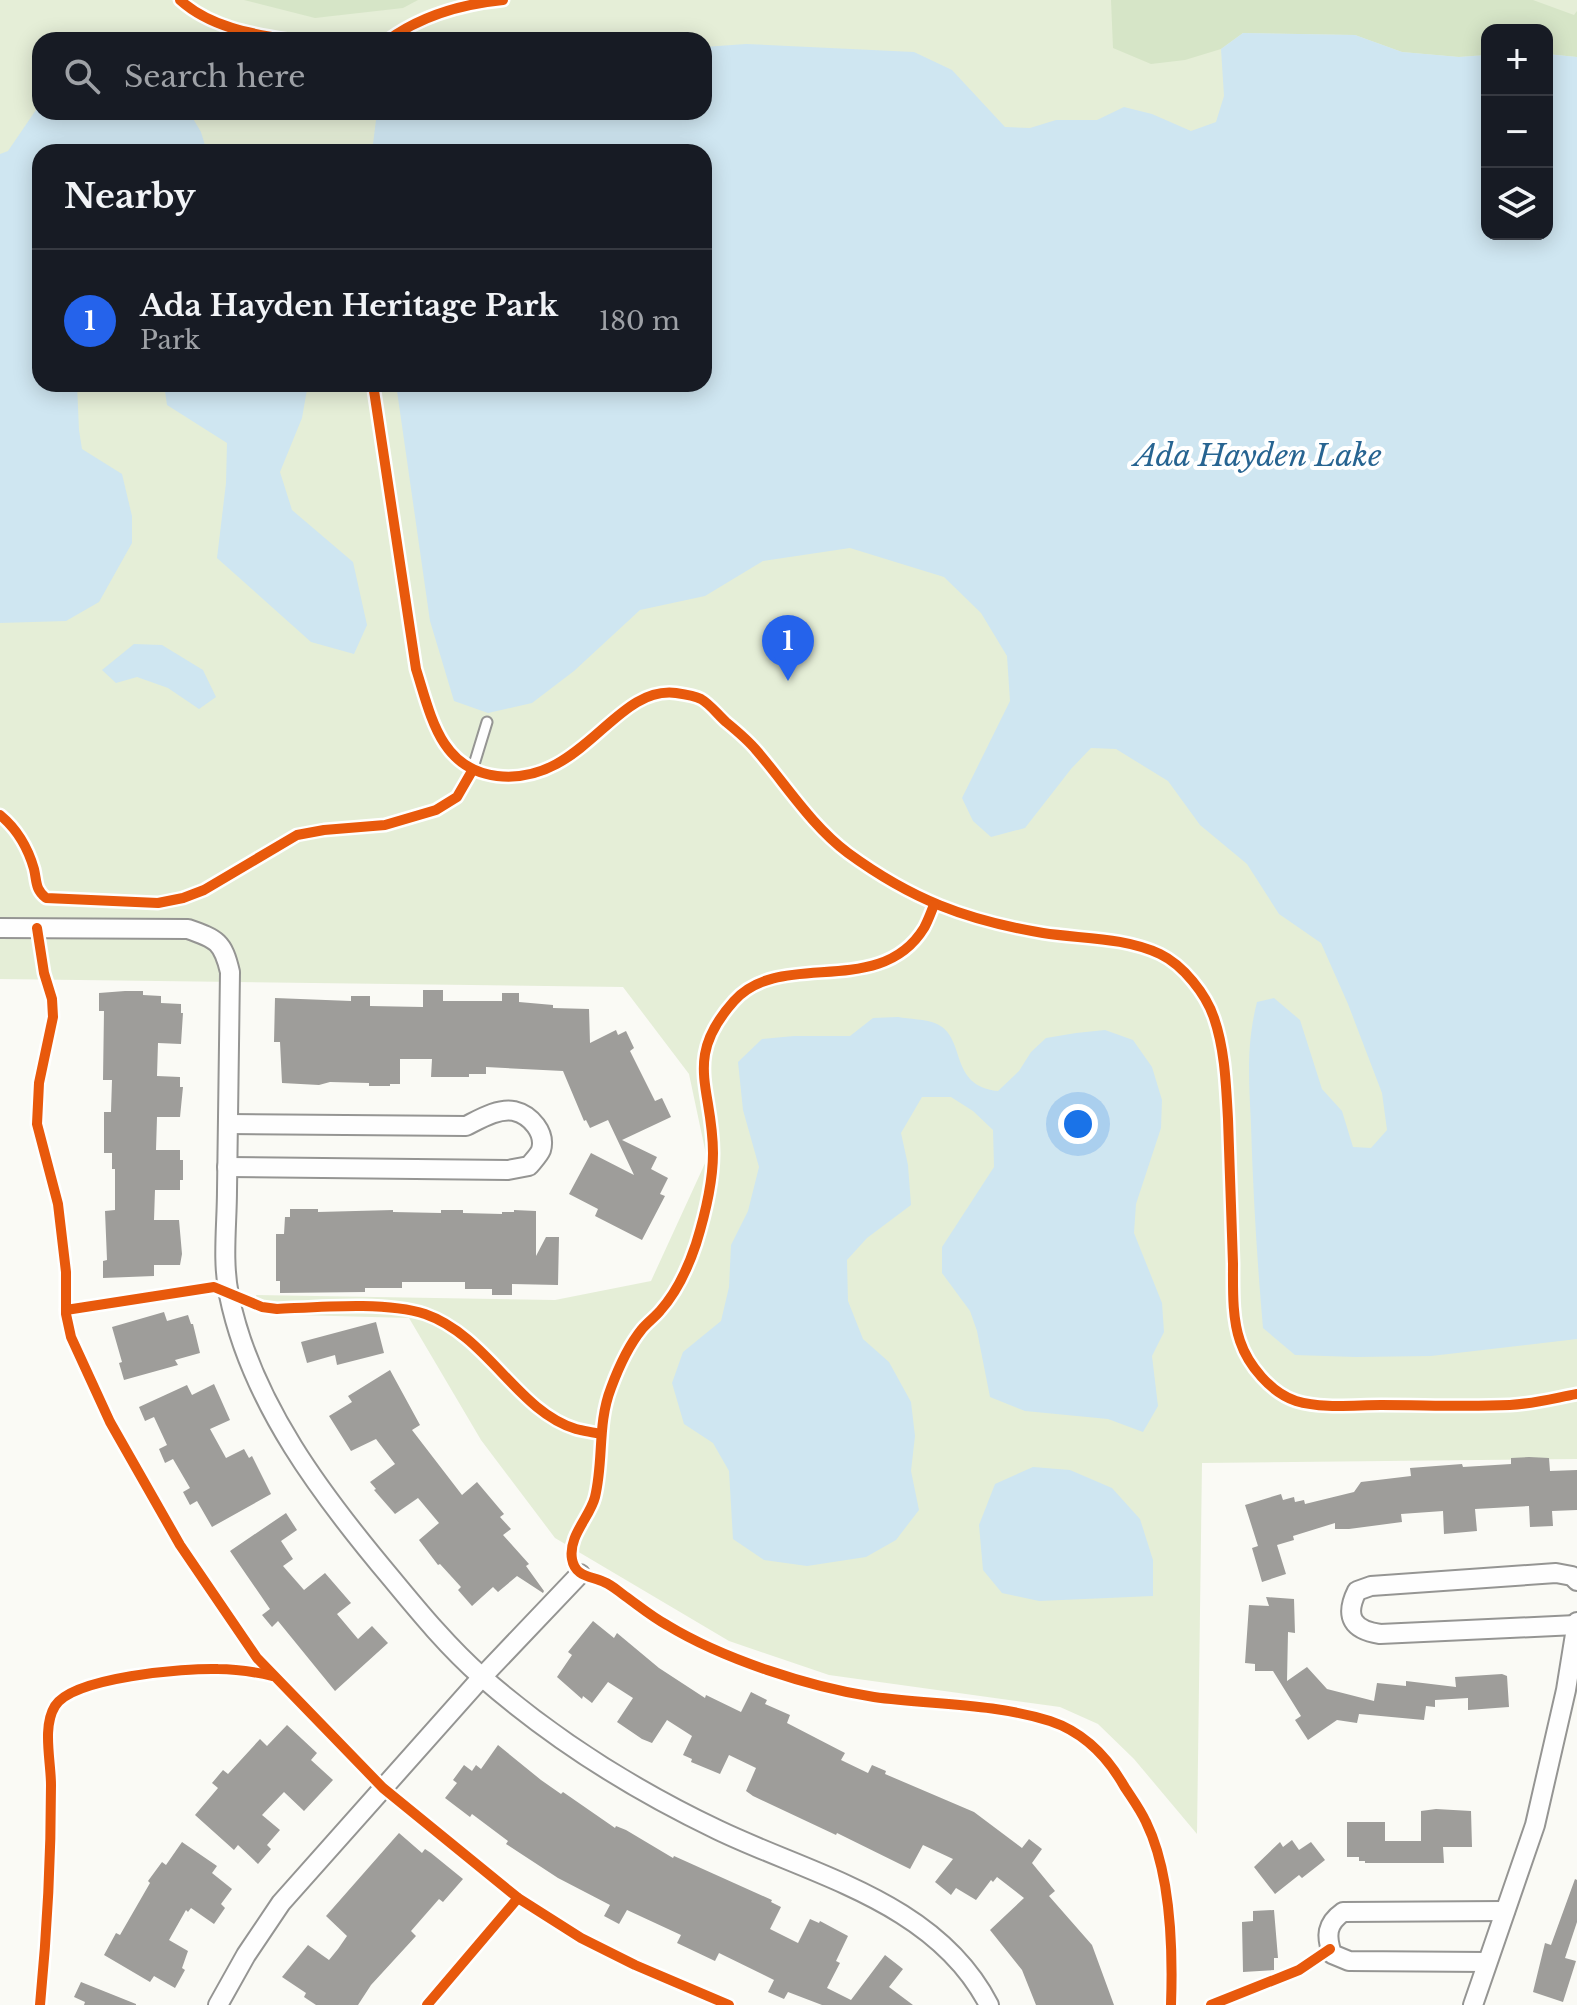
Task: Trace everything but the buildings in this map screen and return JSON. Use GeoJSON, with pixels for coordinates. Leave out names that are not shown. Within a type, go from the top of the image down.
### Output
{"type":"FeatureCollection","features":[{"type":"Feature","properties":{"kind":"street"},"geometry":{"type":"LineString","coordinates":[[0,928],[188,929],[209,936],[224,950],[230,972],[228,1291],[235,1322],[254,1371],[278,1418],[322,1492],[420,1613],[482,1677],[548,1728],[631,1784],[718,1830],[877,1898],[929,1933],[962,1965],[989,2005]]}},
{"type":"Feature","properties":{"kind":"street"},"geometry":{"type":"LineString","coordinates":[[227,1167],[508,1170],[529,1166],[541,1150],[541,1134],[531,1118],[513,1111],[489,1114],[466,1126],[228,1124]]}},
{"type":"Feature","properties":{"kind":"street"},"geometry":{"type":"LineString","coordinates":[[1473,2005],[1535,1825],[1566,1690],[1577,1623],[1380,1634],[1363,1631],[1353,1622],[1350,1605],[1357,1591],[1371,1586],[1556,1573],[1572,1576],[1577,1581]]}},
{"type":"Feature","properties":{"kind":"street"},"geometry":{"type":"LineString","coordinates":[[218,2005],[246,1955],[281,1903],[482,1677],[580,1574]]}},
{"type":"Feature","properties":{"kind":"street"},"geometry":{"type":"LineString","coordinates":[[1486,1962],[1349,1961],[1332,1954],[1326,1936],[1332,1920],[1343,1912],[1505,1911]]}},
{"type":"Feature","properties":{"kind":"lane"},"geometry":{"type":"LineString","coordinates":[[472,771],[487,722]]}},
{"type":"Feature","properties":{"kind":"green space"},"geometry":{"type":"Polygon","coordinates":[[[0,0],[1577,0],[1577,1459],[1202,1463],[1197,1834],[1134,1759],[1098,1724],[1060,1707],[829,1675],[729,1641],[555,1538],[481,1440],[409,1318],[260,1314],[256,1295],[555,1300],[651,1281],[707,1159],[689,1074],[623,987],[0,979],[0,0]]]}},
{"type":"Feature","properties":{"kind":"green space"},"geometry":{"type":"Polygon","coordinates":[[[244,0],[418,0],[403,8],[315,18],[244,0]]]}},
{"type":"Feature","properties":{"kind":"green space"},"geometry":{"type":"Polygon","coordinates":[[[1111,0],[1533,0],[1574,15],[1577,11],[1577,57],[1553,55],[1553,24],[1481,24],[1481,55],[1459,57],[1402,52],[1355,35],[1243,33],[1221,49],[1185,60],[1151,64],[1113,48],[1111,0]]]}},
{"type":"Feature","properties":{"kind":"water","name":"Ada Hayden Lake"},"geometry":{"type":"Polygon","coordinates":[[[1243,33],[1355,35],[1402,52],[1459,57],[1481,55],[1481,240],[1553,240],[1553,55],[1577,57],[1577,1339],[1431,1356],[1295,1355],[1263,1328],[1249,1078],[1251,1033],[1257,1002],[1274,998],[1300,1020],[1322,1089],[1342,1111],[1353,1147],[1371,1148],[1387,1130],[1382,1093],[1348,1004],[1321,943],[1279,914],[1247,864],[1200,825],[1168,781],[1116,749],[1091,748],[1025,828],[991,837],[973,821],[962,798],[1010,701],[1007,656],[981,613],[944,577],[850,548],[763,561],[705,596],[640,610],[574,671],[532,703],[488,713],[454,701],[430,621],[397,392],[712,392],[712,144],[373,144],[376,120],[712,120],[712,46],[746,44],[914,52],[952,70],[1005,127],[1030,128],[1056,120],[1097,120],[1124,107],[1152,114],[1191,131],[1216,122],[1224,96],[1221,49],[1243,33]]]}},
{"type":"Feature","properties":{"kind":"water"},"geometry":{"type":"Polygon","coordinates":[[[32,116],[32,120],[194,120],[205,144],[32,144],[32,392],[77,392],[82,449],[122,474],[132,516],[132,543],[99,602],[66,621],[0,623],[0,154],[8,151],[32,116]]]}},
{"type":"Feature","properties":{"kind":"water"},"geometry":{"type":"Polygon","coordinates":[[[165,392],[307,392],[302,418],[280,472],[292,510],[353,562],[367,625],[354,654],[311,642],[217,558],[226,483],[227,443],[167,405],[165,392]]]}},
{"type":"Feature","properties":{"kind":"water"},"geometry":{"type":"Polygon","coordinates":[[[134,644],[162,645],[203,670],[216,697],[199,709],[168,688],[137,677],[116,683],[102,670],[134,644]]]}},
{"type":"Feature","properties":{"kind":"water"},"geometry":{"type":"Polygon","coordinates":[[[898,1017],[937,1024],[952,1040],[972,1080],[982,1087],[998,1091],[1046,1038],[1076,1033],[1105,1030],[1133,1040],[1152,1067],[1162,1100],[1161,1128],[1136,1204],[1134,1233],[1162,1303],[1164,1332],[1152,1356],[1158,1406],[1143,1432],[1108,1419],[1025,1411],[990,1397],[970,1311],[942,1273],[942,1247],[994,1167],[993,1130],[973,1111],[951,1097],[922,1097],[901,1133],[908,1165],[911,1205],[867,1238],[847,1260],[848,1301],[863,1339],[889,1362],[911,1402],[915,1436],[911,1471],[919,1510],[896,1540],[866,1557],[807,1566],[764,1560],[733,1539],[729,1471],[713,1443],[684,1424],[672,1383],[683,1352],[721,1321],[729,1287],[731,1245],[748,1211],[759,1167],[743,1110],[738,1062],[762,1039],[850,1036],[873,1018],[898,1017]]]}},
{"type":"Feature","properties":{"kind":"water"},"geometry":{"type":"Polygon","coordinates":[[[1033,1467],[1070,1470],[1112,1488],[1140,1519],[1153,1560],[1153,1596],[1039,1601],[1002,1593],[983,1570],[979,1525],[995,1484],[1033,1467]]]}},
{"type":"Feature","properties":{"kind":"cycle path"},"geometry":{"type":"LineString","coordinates":[[180,0],[204,17],[246,32]]}},
{"type":"Feature","properties":{"kind":"cycle path"},"geometry":{"type":"LineString","coordinates":[[401,32],[443,12],[503,0]]}},
{"type":"Feature","properties":{"kind":"cycle path"},"geometry":{"type":"LineString","coordinates":[[374,392],[416,669],[433,722],[450,751],[462,763],[497,776],[527,775],[553,766],[575,752],[634,704],[654,695],[676,693],[692,696],[708,704],[750,743],[811,818],[835,842],[894,883],[940,905],[988,921],[1043,933],[1117,941],[1146,948],[1169,959],[1199,990],[1210,1009],[1221,1042],[1227,1106],[1234,1313],[1244,1350],[1262,1377],[1278,1392],[1296,1401],[1328,1406],[1510,1405],[1577,1394]]}},
{"type":"Feature","properties":{"kind":"cycle path"},"geometry":{"type":"LineString","coordinates":[[0,815],[12,826],[25,846],[38,888],[46,898],[158,903],[204,890],[297,835],[385,825],[436,810],[457,797],[472,771]]}},
{"type":"Feature","properties":{"kind":"cycle path"},"geometry":{"type":"LineString","coordinates":[[934,905],[924,928],[905,950],[882,962],[857,969],[777,977],[754,986],[734,1001],[718,1022],[705,1057],[713,1164],[702,1222],[677,1288],[637,1335],[614,1381],[604,1415],[595,1497],[573,1542],[572,1559],[580,1573],[610,1585],[661,1622],[714,1649],[767,1670],[874,1697],[1028,1715],[1062,1726],[1083,1738],[1102,1755],[1117,1775],[1141,1812],[1154,1842],[1169,1912],[1171,2005]]}},
{"type":"Feature","properties":{"kind":"cycle path"},"geometry":{"type":"LineString","coordinates":[[37,928],[53,1017],[39,1083],[37,1124],[58,1204],[66,1272],[66,1314],[71,1337],[110,1422],[180,1545],[257,1658],[383,1788],[518,1898],[581,1938],[729,2005]]}},
{"type":"Feature","properties":{"kind":"cycle path"},"geometry":{"type":"LineString","coordinates":[[66,1310],[214,1287],[262,1307],[277,1309],[352,1306],[409,1310],[425,1314],[467,1339],[536,1407],[555,1420],[600,1434]]}},
{"type":"Feature","properties":{"kind":"cycle path"},"geometry":{"type":"LineString","coordinates":[[40,2005],[50,1840],[48,1734],[55,1706],[66,1696],[83,1688],[131,1676],[202,1669],[273,1676]]}},
{"type":"Feature","properties":{"kind":"cycle path"},"geometry":{"type":"LineString","coordinates":[[427,2005],[518,1898]]}},
{"type":"Feature","properties":{"kind":"cycle path"},"geometry":{"type":"LineString","coordinates":[[1211,2005],[1299,1970],[1330,1949]]}},
{"type":"Feature","properties":{"kind":"place","name":"Ada Hayden Heritage Park"},"geometry":{"type":"Point","coordinates":[788,681]}}]}
